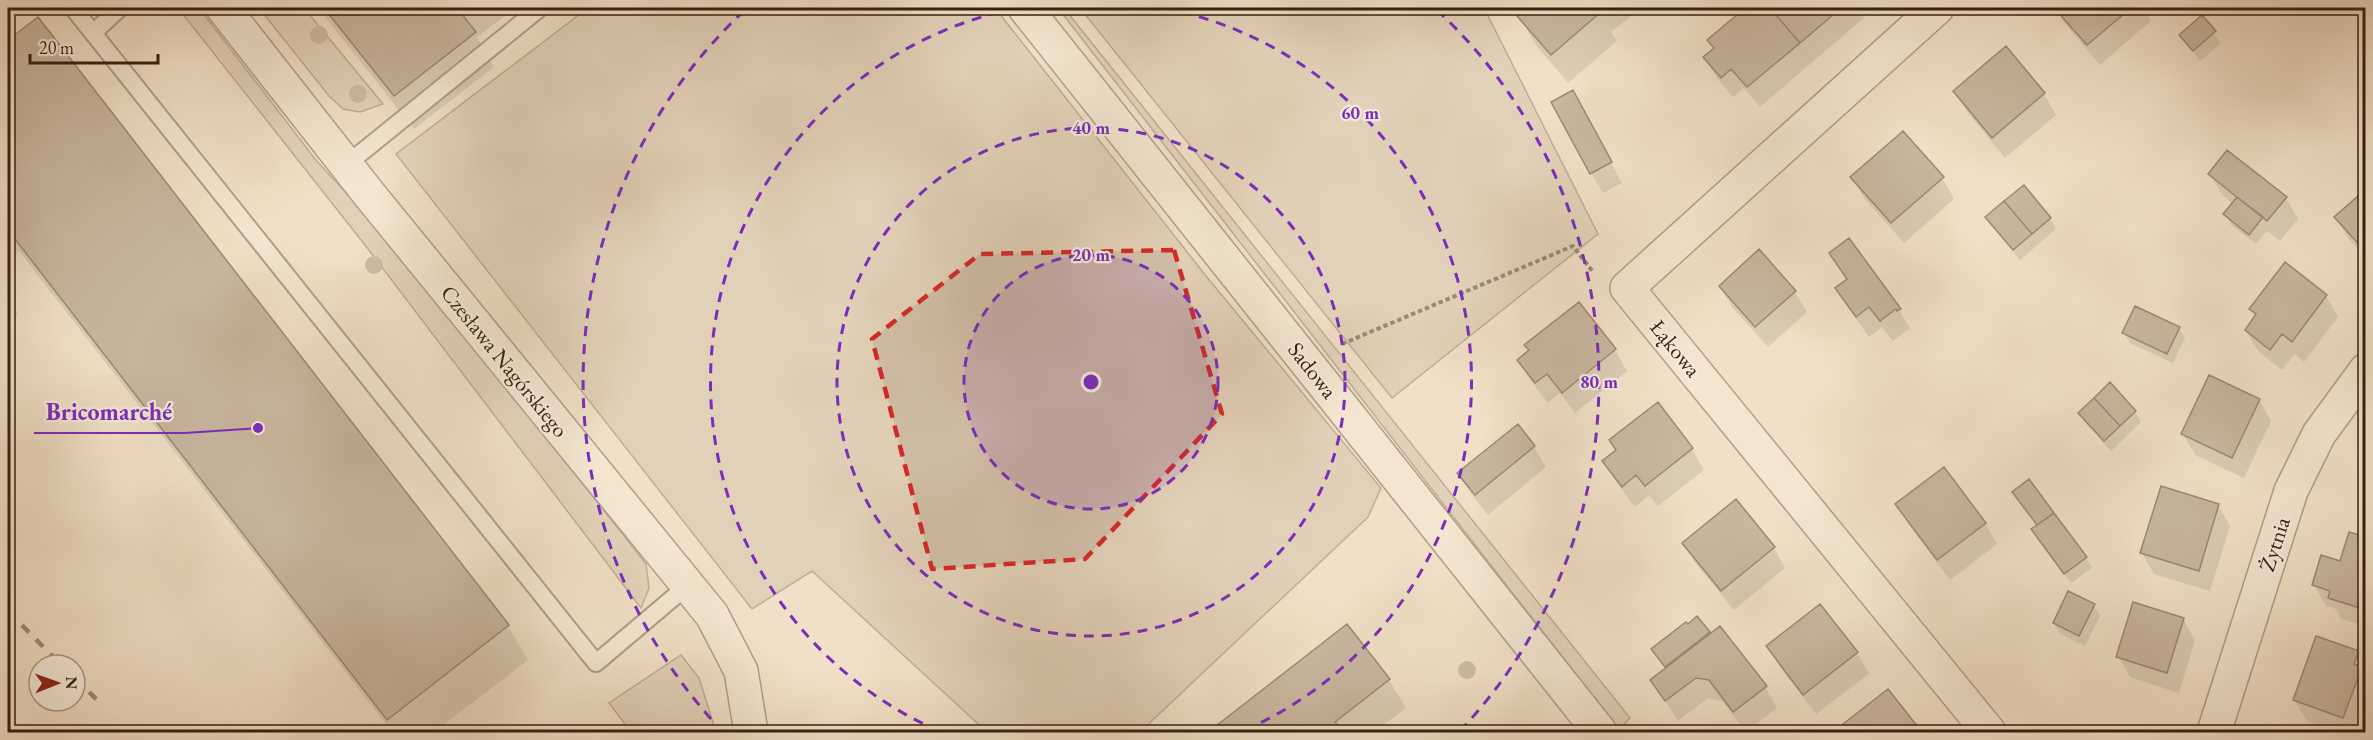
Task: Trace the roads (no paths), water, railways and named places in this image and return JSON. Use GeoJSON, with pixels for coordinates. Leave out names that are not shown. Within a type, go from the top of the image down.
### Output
{"type":"FeatureCollection","features":[{"type":"Feature","properties":{"kind":"street","name":"Czesława Nagórskiego"},"geometry":{"type":"LineString","coordinates":[[223,8],[346,165],[712,615],[741,671],[751,732]]}},
{"type":"Feature","properties":{"kind":"street","name":"Sadowa"},"geometry":{"type":"LineString","coordinates":[[1024,8],[1600,732]]}},
{"type":"Feature","properties":{"kind":"street","name":"Łąkowa"},"geometry":{"type":"LineString","coordinates":[[1937,8],[1627,288],[1989,732]]}},
{"type":"Feature","properties":{"kind":"street","name":"Żytnia"},"geometry":{"type":"LineString","coordinates":[[2214,732],[2291,490],[2319,434],[2366,370]]}},
{"type":"Feature","properties":{"kind":"lane"},"geometry":{"type":"LineString","coordinates":[[73,8],[596,663],[687,586]]}},
{"type":"Feature","properties":{"kind":"lane"},"geometry":{"type":"LineString","coordinates":[[93,33],[120,8]]}},
{"type":"Feature","properties":{"kind":"lane"},"geometry":{"type":"LineString","coordinates":[[346,165],[540,8]]}},
{"type":"Feature","properties":{"kind":"railway"},"geometry":{"type":"LineString","coordinates":[[8,611],[49,653]]}},
{"type":"Feature","properties":{"kind":"railway"},"geometry":{"type":"LineString","coordinates":[[87,690],[98,701]]}},
{"type":"Feature","properties":{"kind":"railway"},"geometry":{"type":"LineString","coordinates":[[8,717],[19,732]]}},
{"type":"Feature","properties":{"kind":"place","name":"Bricomarché"},"geometry":{"type":"Point","coordinates":[258,428]}}]}
